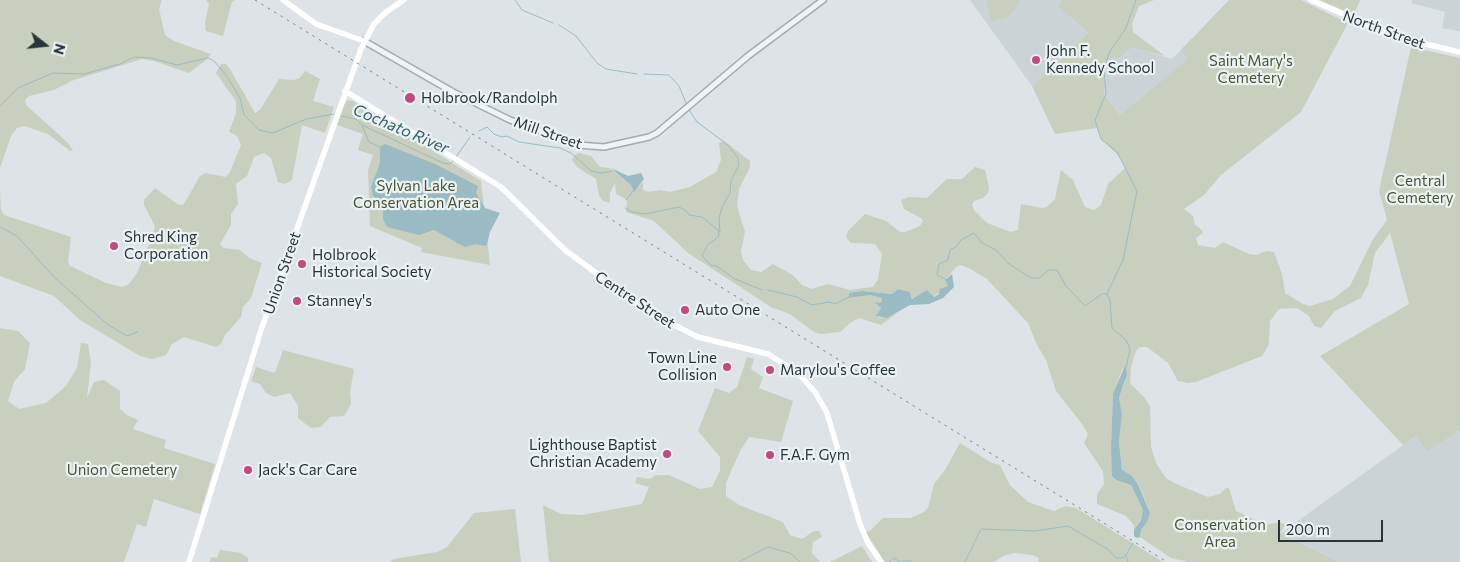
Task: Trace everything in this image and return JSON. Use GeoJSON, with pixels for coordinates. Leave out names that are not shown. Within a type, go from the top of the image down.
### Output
{"type":"FeatureCollection","features":[{"type":"Feature","properties":{"kind":"main road"},"geometry":{"type":"LineString","coordinates":[[283,0],[316,24],[364,41]]}},
{"type":"Feature","properties":{"kind":"main road","name":"Union Street"},"geometry":{"type":"LineString","coordinates":[[189,562],[262,330],[364,41],[380,17],[404,0]]}},
{"type":"Feature","properties":{"kind":"main road","name":"North Street"},"geometry":{"type":"LineString","coordinates":[[1311,0],[1396,37],[1460,52]]}},
{"type":"Feature","properties":{"kind":"main road","name":"Centre Street"},"geometry":{"type":"LineString","coordinates":[[345,91],[452,155],[505,190],[565,250],[647,311],[695,335],[768,354],[788,365],[802,376],[815,392],[828,416],[862,529],[880,562]]}},
{"type":"Feature","properties":{"kind":"street","name":"Mill Street"},"geometry":{"type":"LineString","coordinates":[[364,41],[453,92],[510,120],[578,145],[604,147],[649,137],[657,133],[748,56],[823,0]]}},
{"type":"Feature","properties":{"kind":"shaded area","name":"John F. Kennedy School"},"geometry":{"type":"Polygon","coordinates":[[[970,0],[1063,0],[1058,6],[1088,33],[1032,86],[970,0]]]}},
{"type":"Feature","properties":{"kind":"shaded area"},"geometry":{"type":"Polygon","coordinates":[[[1412,0],[1460,0],[1460,31],[1442,28],[1445,12],[1411,3],[1412,0]]]}},
{"type":"Feature","properties":{"kind":"shaded area"},"geometry":{"type":"Polygon","coordinates":[[[1191,39],[1187,61],[1120,115],[1104,94],[1106,80],[1102,69],[1113,54],[1124,44],[1172,59],[1191,39]]]}},
{"type":"Feature","properties":{"kind":"shaded area"},"geometry":{"type":"Polygon","coordinates":[[[1460,430],[1460,562],[1339,562],[1281,533],[1416,436],[1452,435],[1460,430]]]}},
{"type":"Feature","properties":{"kind":"green space"},"geometry":{"type":"Polygon","coordinates":[[[0,0],[162,0],[159,9],[165,35],[174,41],[211,54],[189,73],[154,61],[142,59],[71,81],[54,90],[29,96],[25,100],[26,105],[67,142],[73,150],[70,151],[48,134],[24,126],[17,128],[11,136],[0,168],[0,0]]]}},
{"type":"Feature","properties":{"kind":"green space"},"geometry":{"type":"Polygon","coordinates":[[[206,0],[235,0],[232,2],[223,36],[206,31],[205,23],[209,4],[206,0]]]}},
{"type":"Feature","properties":{"kind":"green space"},"geometry":{"type":"Polygon","coordinates":[[[986,0],[1019,0],[1016,9],[1008,17],[991,22],[986,0]]]}},
{"type":"Feature","properties":{"kind":"green space"},"geometry":{"type":"Polygon","coordinates":[[[1063,0],[1154,0],[1139,6],[1132,24],[1133,32],[1165,56],[1132,47],[1117,59],[1113,56],[1102,69],[1106,80],[1104,94],[1120,115],[1186,61],[1187,57],[1181,50],[1229,0],[1301,0],[1348,23],[1301,112],[1221,175],[1204,195],[1184,209],[1193,216],[1195,225],[1202,230],[1203,233],[1196,238],[1198,245],[1215,248],[1223,242],[1249,254],[1256,255],[1267,251],[1274,252],[1282,274],[1285,293],[1310,306],[1333,299],[1350,286],[1373,239],[1387,220],[1379,191],[1411,47],[1460,58],[1460,430],[1427,451],[1416,436],[1403,445],[1320,356],[1409,304],[1390,233],[1375,253],[1368,285],[1361,298],[1335,311],[1321,328],[1314,326],[1309,316],[1297,308],[1279,309],[1270,321],[1269,344],[1262,356],[1196,382],[1178,381],[1168,363],[1147,347],[1139,347],[1131,367],[1130,383],[1150,406],[1151,447],[1157,465],[1166,478],[1208,497],[1220,494],[1226,488],[1229,488],[1236,511],[1265,525],[1280,522],[1285,525],[1280,533],[1339,562],[1188,562],[1171,558],[1140,537],[1141,530],[1147,522],[1149,509],[1138,483],[1132,476],[1122,471],[1119,442],[1122,414],[1119,398],[1125,382],[1123,367],[1113,393],[1111,446],[1113,476],[1116,480],[1131,485],[1143,510],[1143,515],[1134,530],[1134,525],[1126,516],[1097,504],[1097,494],[1104,484],[1103,471],[1084,443],[1088,434],[1056,391],[1046,360],[1037,345],[1028,323],[987,279],[969,268],[960,265],[956,267],[945,280],[948,286],[933,297],[927,290],[913,299],[910,292],[898,289],[892,294],[862,291],[848,294],[848,298],[870,295],[882,298],[881,303],[876,302],[881,308],[877,316],[880,318],[896,314],[881,325],[859,318],[840,332],[821,334],[814,332],[790,314],[771,307],[688,253],[654,221],[626,212],[627,200],[616,194],[615,183],[610,193],[610,203],[603,201],[599,195],[596,179],[577,167],[572,160],[579,153],[591,156],[600,167],[609,168],[625,179],[632,185],[634,191],[643,182],[643,190],[648,192],[660,190],[670,192],[690,187],[716,172],[721,160],[719,143],[724,141],[750,161],[750,167],[739,189],[737,206],[745,232],[741,251],[743,260],[751,270],[761,272],[773,264],[793,275],[802,285],[812,289],[828,284],[850,290],[873,287],[878,279],[882,254],[875,244],[851,243],[846,237],[848,231],[865,214],[886,221],[900,232],[920,226],[923,221],[921,218],[904,209],[901,200],[909,197],[927,198],[947,179],[962,179],[975,167],[985,170],[989,187],[988,193],[983,198],[974,201],[972,205],[974,210],[987,223],[1011,232],[1018,230],[1021,204],[1042,208],[1047,207],[1055,199],[1061,170],[1073,180],[1085,207],[1094,210],[1101,205],[1108,184],[1125,168],[1120,157],[1101,139],[1097,128],[1055,134],[1032,86],[1088,33],[1058,6],[1063,0]]]}},
{"type":"Feature","properties":{"kind":"green space"},"geometry":{"type":"Polygon","coordinates":[[[1320,0],[1360,0],[1354,15],[1320,0]]]}},
{"type":"Feature","properties":{"kind":"green space"},"geometry":{"type":"Polygon","coordinates":[[[221,64],[226,64],[230,69],[255,113],[260,110],[279,79],[294,80],[300,78],[305,71],[320,79],[313,101],[334,107],[325,133],[302,125],[292,180],[285,184],[278,182],[271,158],[264,153],[254,157],[247,176],[236,184],[238,204],[231,214],[231,225],[220,244],[224,248],[240,250],[249,258],[262,263],[251,298],[243,307],[241,317],[225,335],[221,344],[216,347],[184,337],[172,344],[166,355],[152,359],[140,356],[80,320],[54,296],[0,276],[0,191],[1,210],[4,215],[71,237],[68,262],[70,266],[106,283],[122,287],[129,284],[137,273],[155,226],[144,205],[144,200],[155,188],[179,205],[184,204],[200,176],[205,173],[226,177],[230,172],[241,145],[237,136],[229,132],[236,113],[236,101],[216,73],[221,64]]]}},
{"type":"Feature","properties":{"kind":"green space","name":"Sylvan Lake Conservation Area"},"geometry":{"type":"Polygon","coordinates":[[[348,100],[353,101],[481,181],[490,265],[421,252],[422,248],[370,226],[368,170],[373,155],[358,150],[363,134],[337,125],[345,103],[348,100]]]}},
{"type":"Feature","properties":{"kind":"green space","name":"Union Cemetery"},"geometry":{"type":"Polygon","coordinates":[[[0,328],[18,331],[30,343],[25,369],[14,382],[8,401],[19,409],[46,403],[66,386],[77,368],[81,343],[88,344],[91,362],[87,398],[94,382],[104,380],[120,391],[120,409],[138,420],[133,429],[166,440],[164,448],[215,464],[200,514],[154,499],[146,527],[137,524],[124,562],[0,562],[0,328]]]}},
{"type":"Feature","properties":{"kind":"green space"},"geometry":{"type":"Polygon","coordinates":[[[283,350],[354,369],[350,392],[351,404],[344,416],[330,417],[321,427],[311,428],[298,418],[298,406],[290,393],[274,397],[266,393],[260,384],[251,381],[256,367],[275,373],[283,350]]]}},
{"type":"Feature","properties":{"kind":"green space"},"geometry":{"type":"Polygon","coordinates":[[[747,357],[754,359],[751,369],[763,377],[759,388],[793,401],[781,442],[749,437],[740,451],[726,483],[726,496],[739,505],[783,522],[790,535],[802,539],[814,531],[819,531],[822,537],[813,542],[812,553],[820,562],[549,562],[543,505],[561,514],[582,515],[642,504],[649,487],[635,483],[637,477],[650,479],[656,475],[669,475],[700,489],[712,487],[720,471],[720,457],[698,431],[715,388],[729,393],[737,387],[747,357]]]}},
{"type":"Feature","properties":{"kind":"green space"},"geometry":{"type":"Polygon","coordinates":[[[960,443],[992,463],[1000,465],[1010,485],[1028,502],[1054,511],[1066,506],[1076,508],[1163,562],[1038,562],[1039,558],[1032,555],[1014,553],[1003,556],[994,562],[885,562],[866,532],[871,530],[883,518],[910,518],[924,512],[928,508],[934,484],[945,470],[960,443]]]}},
{"type":"Feature","properties":{"kind":"green space"},"geometry":{"type":"Polygon","coordinates":[[[515,509],[521,562],[389,562],[394,559],[437,552],[447,547],[474,513],[515,509]]]}},
{"type":"Feature","properties":{"kind":"green space"},"geometry":{"type":"Polygon","coordinates":[[[862,546],[872,562],[830,562],[862,546]]]}},
{"type":"Feature","properties":{"kind":"green space"},"geometry":{"type":"Polygon","coordinates":[[[220,550],[241,553],[248,558],[248,562],[210,562],[211,557],[217,558],[220,550]]]}},
{"type":"Feature","properties":{"kind":"water"},"geometry":{"type":"Polygon","coordinates":[[[385,144],[435,164],[478,186],[476,193],[485,208],[500,213],[485,246],[475,244],[465,247],[434,230],[419,235],[387,227],[383,219],[383,207],[373,196],[371,187],[380,163],[380,147],[385,144]]]}},
{"type":"Feature","properties":{"kind":"water"},"geometry":{"type":"Polygon","coordinates":[[[611,168],[628,176],[641,173],[644,179],[634,192],[631,185],[611,168]]]}},
{"type":"Feature","properties":{"kind":"water"},"geometry":{"type":"Polygon","coordinates":[[[952,274],[954,287],[943,298],[929,304],[910,305],[887,318],[876,316],[881,308],[875,302],[881,303],[882,298],[870,295],[848,298],[849,293],[862,291],[892,294],[898,289],[910,292],[912,299],[927,290],[934,297],[939,294],[940,289],[948,286],[945,280],[952,274]]]}},
{"type":"Feature","properties":{"kind":"water"},"geometry":{"type":"Polygon","coordinates":[[[1125,366],[1127,374],[1119,398],[1122,414],[1119,442],[1122,470],[1132,476],[1138,484],[1150,513],[1147,522],[1141,530],[1140,537],[1137,538],[1134,536],[1134,530],[1141,520],[1143,510],[1131,485],[1116,480],[1112,476],[1113,393],[1125,366]]]}},
{"type":"Feature","properties":{"kind":"waterway"},"geometry":{"type":"LineString","coordinates":[[515,0],[522,10],[553,23]]}},
{"type":"Feature","properties":{"kind":"waterway"},"geometry":{"type":"LineString","coordinates":[[1107,294],[1123,260],[1137,191],[1117,152],[1101,139],[1095,120],[1106,94],[1104,70],[1109,53],[1126,28],[1136,0]]}},
{"type":"Feature","properties":{"kind":"waterway"},"geometry":{"type":"LineString","coordinates":[[559,25],[576,36],[597,63],[606,69],[637,74]]}},
{"type":"Feature","properties":{"kind":"waterway","name":"Cochato River"},"geometry":{"type":"LineString","coordinates":[[0,106],[18,88],[53,73],[84,74],[120,64],[134,57],[151,58],[177,65],[208,58],[214,61],[226,75],[240,98],[244,115],[259,130],[273,133],[306,119],[334,114]]}},
{"type":"Feature","properties":{"kind":"waterway"},"geometry":{"type":"LineString","coordinates":[[644,74],[669,75],[679,86],[686,103]]}},
{"type":"Feature","properties":{"kind":"waterway"},"geometry":{"type":"LineString","coordinates":[[689,110],[697,122],[728,145],[738,158],[739,165],[731,181],[730,193],[722,207],[719,218],[720,232]]}},
{"type":"Feature","properties":{"kind":"waterway","name":"Cochato River"},"geometry":{"type":"LineString","coordinates":[[341,116],[356,119],[362,125],[443,163],[450,164],[454,160]]}},
{"type":"Feature","properties":{"kind":"waterway"},"geometry":{"type":"LineString","coordinates":[[362,126],[369,142],[380,147]]}},
{"type":"Feature","properties":{"kind":"waterway","name":"Cochato River"},"geometry":{"type":"LineString","coordinates":[[479,131],[487,127],[494,134],[502,137],[507,136],[519,142],[560,148],[571,153],[591,171],[601,173],[612,171]]}},
{"type":"Feature","properties":{"kind":"waterway","name":"Cochato River"},"geometry":{"type":"LineString","coordinates":[[456,157],[470,137]]}},
{"type":"Feature","properties":{"kind":"waterway","name":"Cochato River"},"geometry":{"type":"LineString","coordinates":[[626,200],[634,190]]}},
{"type":"Feature","properties":{"kind":"waterway","name":"Cochato River"},"geometry":{"type":"LineString","coordinates":[[625,208],[632,212],[645,214],[679,207],[689,215],[702,217],[718,230],[719,235],[708,244],[702,256],[711,265],[718,267],[735,279],[762,290]]}},
{"type":"Feature","properties":{"kind":"waterway"},"geometry":{"type":"LineString","coordinates":[[0,227],[17,236],[55,278],[107,324],[127,336],[138,332]]}},
{"type":"Feature","properties":{"kind":"waterway","name":"Cochato River"},"geometry":{"type":"LineString","coordinates":[[947,280],[937,275],[939,264],[948,260],[950,250],[956,247],[961,240],[974,233],[982,243],[996,250],[1009,264],[1031,278],[1039,278],[1049,270],[1057,270],[1066,286],[1085,306],[1102,294],[1107,294],[1110,301],[1112,328],[1126,340],[1130,349],[1126,368]]}},
{"type":"Feature","properties":{"kind":"waterway","name":"Cochato River"},"geometry":{"type":"LineString","coordinates":[[768,290],[797,297],[812,305],[829,302],[835,304],[849,297]]}},
{"type":"Feature","properties":{"kind":"waterway"},"geometry":{"type":"LineString","coordinates":[[965,562],[981,529],[1035,531],[1068,526],[1109,550],[1116,558],[1123,558],[1126,555]]}},
{"type":"Feature","properties":{"kind":"waterway","name":"Cochato River"},"geometry":{"type":"LineString","coordinates":[[1128,562],[1126,555],[1133,543]]}},
{"type":"Feature","properties":{"kind":"waterway"},"geometry":{"type":"LineString","coordinates":[[739,562],[768,547],[790,553],[800,562]]}},
{"type":"Feature","properties":{"kind":"waterway"},"geometry":{"type":"LineString","coordinates":[[889,562],[894,558],[900,562]]}},
{"type":"Feature","properties":{"kind":"waterway"},"geometry":{"type":"LineString","coordinates":[[901,562],[909,560],[912,562]]}},
{"type":"Feature","properties":{"kind":"railway"},"geometry":{"type":"LineString","coordinates":[[255,0],[1167,562]]}},
{"type":"Feature","properties":{"kind":"place","name":"John F. Kennedy School"},"geometry":{"type":"Point","coordinates":[1036,60]}},
{"type":"Feature","properties":{"kind":"place","name":"Holbrook/Randolph"},"geometry":{"type":"Point","coordinates":[410,98]}},
{"type":"Feature","properties":{"kind":"place","name":"Shred King Corporation"},"geometry":{"type":"Point","coordinates":[114,246]}},
{"type":"Feature","properties":{"kind":"place","name":"Holbrook Historical Society"},"geometry":{"type":"Point","coordinates":[302,264]}},
{"type":"Feature","properties":{"kind":"place","name":"Stanney's"},"geometry":{"type":"Point","coordinates":[297,301]}},
{"type":"Feature","properties":{"kind":"place","name":"Auto One"},"geometry":{"type":"Point","coordinates":[685,310]}},
{"type":"Feature","properties":{"kind":"place","name":"Town Line Collision"},"geometry":{"type":"Point","coordinates":[727,367]}},
{"type":"Feature","properties":{"kind":"place","name":"Marylou's Coffee"},"geometry":{"type":"Point","coordinates":[770,370]}},
{"type":"Feature","properties":{"kind":"place","name":"Lighthouse Baptist Christian Academy"},"geometry":{"type":"Point","coordinates":[667,454]}},
{"type":"Feature","properties":{"kind":"place","name":"F.A.F. Gym"},"geometry":{"type":"Point","coordinates":[770,455]}},
{"type":"Feature","properties":{"kind":"place","name":"Jack's Car Care"},"geometry":{"type":"Point","coordinates":[248,470]}},
{"type":"Feature","properties":{"kind":"park label","name":"Saint Mary's Cemetery"},"geometry":{"type":"Point","coordinates":[1251,70]}},
{"type":"Feature","properties":{"kind":"park label","name":"Central Cemetery"},"geometry":{"type":"Point","coordinates":[1420,190]}},
{"type":"Feature","properties":{"kind":"park label","name":"Conservation Area"},"geometry":{"type":"Point","coordinates":[1220,534]}}]}
